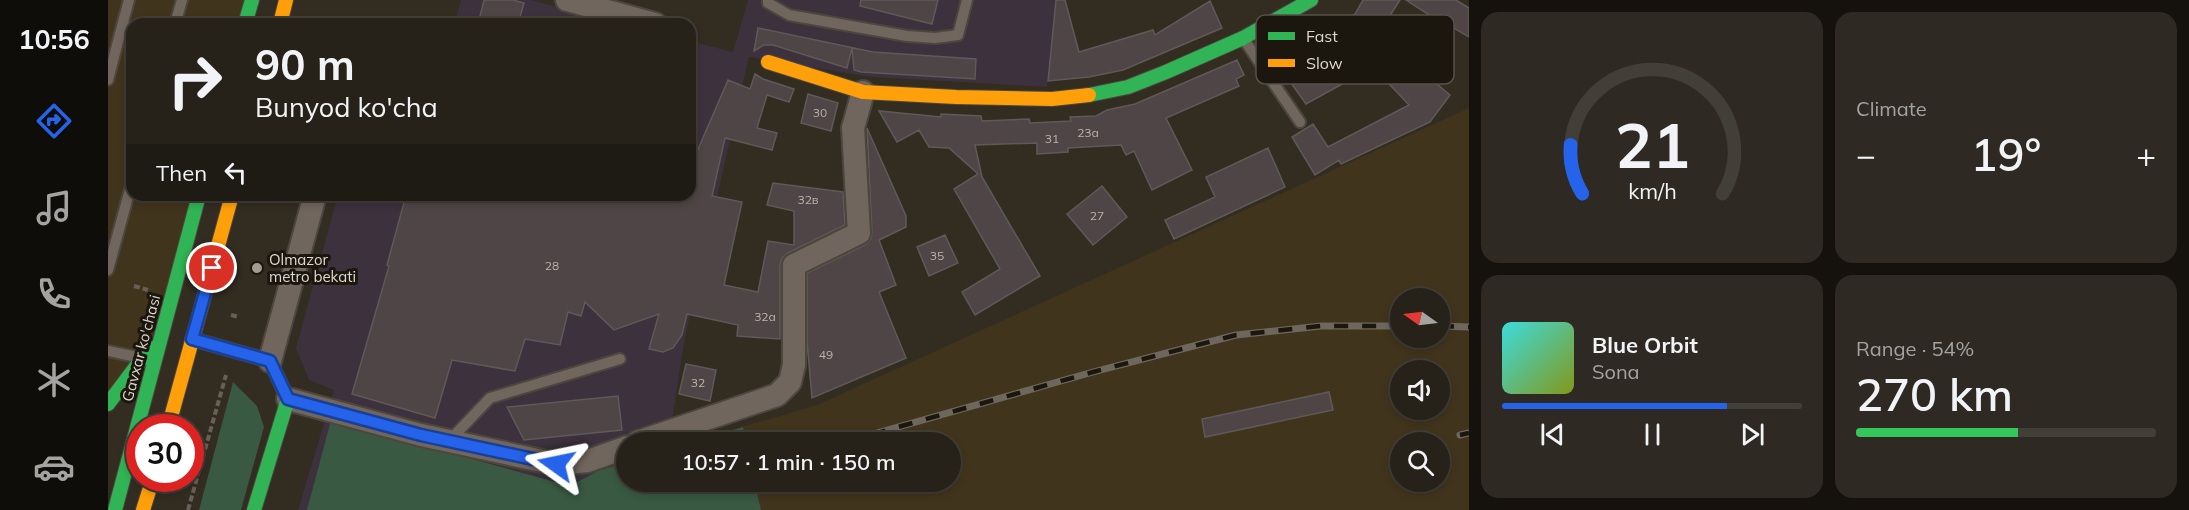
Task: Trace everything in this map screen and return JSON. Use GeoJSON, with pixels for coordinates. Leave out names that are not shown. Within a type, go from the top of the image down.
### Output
{"type":"FeatureCollection","features":[{"type":"Feature","properties":{"kind":"street"},"geometry":{"type":"LineString","coordinates":[[247,18],[252,0]]}},
{"type":"Feature","properties":{"kind":"street"},"geometry":{"type":"LineString","coordinates":[[282,18],[286,0]]}},
{"type":"Feature","properties":{"kind":"street"},"geometry":{"type":"LineString","coordinates":[[567,0],[633,18]]}},
{"type":"Feature","properties":{"kind":"street"},"geometry":{"type":"LineString","coordinates":[[1284,15],[1311,0]]}},
{"type":"Feature","properties":{"kind":"street"},"geometry":{"type":"LineString","coordinates":[[768,62],[863,92],[1052,99],[1092,95],[1128,87],[1256,31]]}},
{"type":"Feature","properties":{"kind":"street"},"geometry":{"type":"LineString","coordinates":[[668,432],[777,395],[790,382],[794,365],[794,265],[859,233],[853,128],[863,92]]}},
{"type":"Feature","properties":{"kind":"street","name":"Gavxar ko'chasi"},"geometry":{"type":"LineString","coordinates":[[172,414],[177,336],[198,201]]}},
{"type":"Feature","properties":{"kind":"street","name":"Gavxar ko'chasi"},"geometry":{"type":"LineString","coordinates":[[116,510],[177,336],[230,201]]}},
{"type":"Feature","properties":{"kind":"street"},"geometry":{"type":"LineString","coordinates":[[254,510],[288,399],[270,361],[313,201]]}},
{"type":"Feature","properties":{"kind":"street"},"geometry":{"type":"LineString","coordinates":[[108,404],[143,358],[177,336],[270,361]]}},
{"type":"Feature","properties":{"kind":"street"},"geometry":{"type":"LineString","coordinates":[[288,399],[449,441],[556,464],[588,460],[616,451]]}},
{"type":"Feature","properties":{"kind":"street"},"geometry":{"type":"LineString","coordinates":[[143,510],[149,492]]}},
{"type":"Feature","properties":{"kind":"street"},"geometry":{"type":"LineString","coordinates":[[152,510],[156,492]]}},
{"type":"Feature","properties":{"kind":"lane"},"geometry":{"type":"LineString","coordinates":[[128,18],[129,0]]}},
{"type":"Feature","properties":{"kind":"lane"},"geometry":{"type":"LineString","coordinates":[[177,18],[182,0]]}},
{"type":"Feature","properties":{"kind":"lane"},"geometry":{"type":"LineString","coordinates":[[768,0],[768,3],[789,15],[908,36],[935,38],[958,35],[967,0]]}},
{"type":"Feature","properties":{"kind":"lane"},"geometry":{"type":"LineString","coordinates":[[108,80],[126,30]]}},
{"type":"Feature","properties":{"kind":"lane"},"geometry":{"type":"LineString","coordinates":[[1243,38],[1256,57]]}},
{"type":"Feature","properties":{"kind":"lane"},"geometry":{"type":"LineString","coordinates":[[1274,84],[1300,122]]}},
{"type":"Feature","properties":{"kind":"lane"},"geometry":{"type":"LineString","coordinates":[[108,270],[127,201]]}},
{"type":"Feature","properties":{"kind":"lane"},"geometry":{"type":"LineString","coordinates":[[108,351],[143,358]]}},
{"type":"Feature","properties":{"kind":"lane"},"geometry":{"type":"LineString","coordinates":[[449,441],[490,398],[620,359]]}},
{"type":"Feature","properties":{"kind":"path"},"geometry":{"type":"LineString","coordinates":[[134,286],[151,291]]}},
{"type":"Feature","properties":{"kind":"path"},"geometry":{"type":"LineString","coordinates":[[231,315],[239,317]]}},
{"type":"Feature","properties":{"kind":"path"},"geometry":{"type":"LineString","coordinates":[[188,510],[226,376]]}},
{"type":"Feature","properties":{"kind":"shaded area"},"geometry":{"type":"Polygon","coordinates":[[[108,0],[252,0],[247,18],[126,18],[126,201],[197,201],[162,332],[108,404],[108,0]]]}},
{"type":"Feature","properties":{"kind":"shaded area"},"geometry":{"type":"Polygon","coordinates":[[[461,0],[531,0],[602,18],[456,18],[461,0]]]}},
{"type":"Feature","properties":{"kind":"shaded area"},"geometry":{"type":"Polygon","coordinates":[[[748,0],[1056,0],[1047,87],[870,77],[749,57],[685,337],[670,432],[616,432],[616,463],[598,471],[571,510],[298,510],[334,390],[309,380],[296,348],[336,201],[696,201],[696,43],[733,52],[748,0]]]}},
{"type":"Feature","properties":{"kind":"shaded area"},"geometry":{"type":"Polygon","coordinates":[[[1469,108],[1469,510],[571,510],[616,471],[616,492],[961,492],[961,432],[725,432],[817,405],[1469,108]]]}},
{"type":"Feature","properties":{"kind":"green space"},"geometry":{"type":"Polygon","coordinates":[[[233,382],[257,406],[264,427],[241,510],[199,510],[233,382]]]}},
{"type":"Feature","properties":{"kind":"green space"},"geometry":{"type":"Polygon","coordinates":[[[331,420],[570,486],[598,471],[616,465],[616,492],[756,492],[761,510],[307,510],[331,420]]]}},
{"type":"Feature","properties":{"kind":"green space"},"geometry":{"type":"Polygon","coordinates":[[[743,427],[744,432],[726,432],[743,427]]]}},
{"type":"Feature","properties":{"kind":"building"},"geometry":{"type":"Polygon","coordinates":[[[484,0],[513,0],[524,3],[520,18],[480,18],[484,0]]]}},
{"type":"Feature","properties":{"kind":"building"},"geometry":{"type":"Polygon","coordinates":[[[861,0],[938,0],[932,24],[860,6],[861,0]]]}},
{"type":"Feature","properties":{"kind":"building"},"geometry":{"type":"Polygon","coordinates":[[[1056,0],[1065,0],[1079,52],[1153,30],[1155,35],[1210,1],[1222,28],[1123,70],[1089,77],[1048,81],[1056,0]]]}},
{"type":"Feature","properties":{"kind":"building"},"geometry":{"type":"Polygon","coordinates":[[[1363,0],[1400,0],[1390,15],[1353,15],[1363,0]]]}},
{"type":"Feature","properties":{"kind":"building"},"geometry":{"type":"Polygon","coordinates":[[[1406,0],[1456,0],[1469,8],[1469,37],[1454,28],[1454,15],[1429,15],[1406,0]]]}},
{"type":"Feature","properties":{"kind":"building"},"geometry":{"type":"Polygon","coordinates":[[[758,28],[873,52],[976,59],[975,79],[861,72],[854,70],[852,48],[847,68],[773,45],[764,45],[754,51],[758,28]]]}},
{"type":"Feature","properties":{"kind":"building"},"geometry":{"type":"Polygon","coordinates":[[[1237,60],[1244,75],[1236,79],[1239,86],[1166,118],[1192,170],[1152,190],[1134,151],[1126,155],[1121,145],[1068,148],[1068,152],[1037,154],[1037,143],[975,145],[982,177],[1040,276],[975,315],[962,292],[1000,269],[954,189],[978,174],[949,148],[929,147],[919,130],[897,142],[879,111],[941,117],[941,114],[981,116],[982,121],[1029,119],[1030,123],[1071,121],[1070,117],[1096,116],[1107,110],[1135,104],[1237,60]]]}},
{"type":"Feature","properties":{"kind":"building"},"geometry":{"type":"Polygon","coordinates":[[[755,74],[794,89],[789,102],[767,95],[757,128],[777,133],[772,150],[725,138],[712,196],[742,202],[724,285],[758,292],[768,241],[794,245],[794,211],[767,205],[773,183],[843,192],[845,225],[782,258],[780,265],[780,339],[737,336],[738,325],[687,314],[682,335],[673,348],[663,352],[649,349],[659,314],[614,330],[585,302],[581,316],[568,312],[560,345],[525,339],[515,371],[452,360],[435,418],[352,394],[389,266],[387,265],[404,201],[696,201],[696,154],[728,80],[750,89],[755,74]]]}},
{"type":"Feature","properties":{"kind":"building"},"geometry":{"type":"Polygon","coordinates":[[[1292,84],[1342,84],[1306,104],[1292,84]]]}},
{"type":"Feature","properties":{"kind":"building"},"geometry":{"type":"Polygon","coordinates":[[[1389,84],[1437,84],[1450,95],[1430,122],[1341,164],[1339,160],[1315,175],[1292,137],[1313,124],[1328,147],[1409,105],[1389,84]]]}},
{"type":"Feature","properties":{"kind":"building"},"geometry":{"type":"Polygon","coordinates":[[[808,94],[838,103],[831,131],[801,123],[808,94]]]}},
{"type":"Feature","properties":{"kind":"building"},"geometry":{"type":"Polygon","coordinates":[[[867,128],[906,216],[906,227],[879,240],[896,285],[879,292],[906,358],[812,398],[807,342],[807,273],[865,245],[871,239],[867,128]]]}},
{"type":"Feature","properties":{"kind":"building"},"geometry":{"type":"Polygon","coordinates":[[[1268,148],[1285,187],[1174,239],[1165,220],[1215,197],[1206,177],[1268,148]]]}},
{"type":"Feature","properties":{"kind":"building"},"geometry":{"type":"Polygon","coordinates":[[[1102,186],[1127,217],[1093,245],[1067,214],[1102,186]]]}},
{"type":"Feature","properties":{"kind":"building"},"geometry":{"type":"Polygon","coordinates":[[[945,235],[958,263],[929,276],[917,247],[945,235]]]}},
{"type":"Feature","properties":{"kind":"building"},"geometry":{"type":"Polygon","coordinates":[[[686,364],[716,370],[710,401],[679,394],[686,364]]]}},
{"type":"Feature","properties":{"kind":"building"},"geometry":{"type":"Polygon","coordinates":[[[1329,392],[1333,410],[1205,437],[1202,419],[1329,392]]]}},
{"type":"Feature","properties":{"kind":"building"},"geometry":{"type":"Polygon","coordinates":[[[618,396],[622,430],[524,440],[507,407],[618,396]]]}},
{"type":"Feature","properties":{"kind":"railway"},"geometry":{"type":"LineString","coordinates":[[880,432],[1093,372],[1236,335],[1321,326],[1390,326]]}},
{"type":"Feature","properties":{"kind":"railway"},"geometry":{"type":"LineString","coordinates":[[1450,326],[1469,327]]}},
{"type":"Feature","properties":{"kind":"railway"},"geometry":{"type":"LineString","coordinates":[[1460,435],[1469,433]]}},
{"type":"Feature","properties":{"kind":"traffic: fast"},"geometry":{"type":"LineString","coordinates":[[247,18],[252,0]]}},
{"type":"Feature","properties":{"kind":"traffic: fast"},"geometry":{"type":"LineString","coordinates":[[1284,15],[1311,0]]}},
{"type":"Feature","properties":{"kind":"traffic: fast"},"geometry":{"type":"LineString","coordinates":[[1089,95],[1128,87],[1256,31]]}},
{"type":"Feature","properties":{"kind":"traffic: fast"},"geometry":{"type":"LineString","coordinates":[[115,510],[197,201]]}},
{"type":"Feature","properties":{"kind":"traffic: fast"},"geometry":{"type":"LineString","coordinates":[[192,339],[270,361],[288,399],[254,510]]}},
{"type":"Feature","properties":{"kind":"traffic: fast"},"geometry":{"type":"LineString","coordinates":[[108,404],[150,348]]}},
{"type":"Feature","properties":{"kind":"traffic: slow"},"geometry":{"type":"LineString","coordinates":[[282,18],[286,0]]}},
{"type":"Feature","properties":{"kind":"traffic: slow"},"geometry":{"type":"LineString","coordinates":[[768,62],[863,92],[1052,99],[1089,95]]}},
{"type":"Feature","properties":{"kind":"traffic: slow"},"geometry":{"type":"LineString","coordinates":[[172,414],[230,201]]}},
{"type":"Feature","properties":{"kind":"traffic: slow"},"geometry":{"type":"LineString","coordinates":[[143,510],[149,492]]}},
{"type":"Feature","properties":{"kind":"place","name":"Olmazor metro bekati"},"geometry":{"type":"Point","coordinates":[257,268]}},
{"type":"Feature","properties":{"kind":"route"},"geometry":{"type":"LineString","coordinates":[[212,268],[192,339],[270,361],[288,399],[421,435],[556,464]]}}]}
